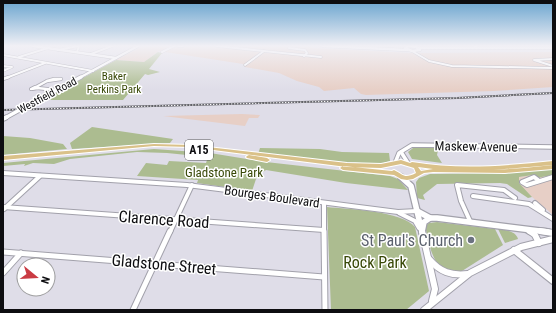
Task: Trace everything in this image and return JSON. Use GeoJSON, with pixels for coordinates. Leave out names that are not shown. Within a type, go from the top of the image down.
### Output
{"type":"FeatureCollection","features":[{"type":"Feature","properties":{"kind":"main road","name":"A15"},"geometry":{"type":"LineString","coordinates":[[3,158],[154,144],[190,146],[347,165],[381,166],[394,163]]}},
{"type":"Feature","properties":{"kind":"main road","name":"A15"},"geometry":{"type":"LineString","coordinates":[[3,161],[115,150],[174,148],[398,175]]}},
{"type":"Feature","properties":{"kind":"main road"},"geometry":{"type":"LineString","coordinates":[[443,169],[394,163],[392,168],[398,175],[416,176],[427,171],[443,169],[553,167]]}},
{"type":"Feature","properties":{"kind":"main road"},"geometry":{"type":"LineString","coordinates":[[459,169],[553,163]]}},
{"type":"Feature","properties":{"kind":"main road"},"geometry":{"type":"LineString","coordinates":[[410,164],[418,169],[416,176]]}},
{"type":"Feature","properties":{"kind":"street"},"geometry":{"type":"LineString","coordinates":[[33,61],[93,71]]}},
{"type":"Feature","properties":{"kind":"street","name":"Westfield Road"},"geometry":{"type":"LineString","coordinates":[[3,119],[111,61]]}},
{"type":"Feature","properties":{"kind":"street"},"geometry":{"type":"LineString","coordinates":[[245,65],[251,61]]}},
{"type":"Feature","properties":{"kind":"street"},"geometry":{"type":"LineString","coordinates":[[428,61],[452,66],[553,67]]}},
{"type":"Feature","properties":{"kind":"street"},"geometry":{"type":"LineString","coordinates":[[536,61],[553,67]]}},
{"type":"Feature","properties":{"kind":"street"},"geometry":{"type":"LineString","coordinates":[[3,79],[46,63]]}},
{"type":"Feature","properties":{"kind":"street"},"geometry":{"type":"LineString","coordinates":[[3,66],[12,67],[3,71]]}},
{"type":"Feature","properties":{"kind":"street"},"geometry":{"type":"LineString","coordinates":[[46,81],[57,81],[61,79],[50,79],[46,81],[36,88],[57,90]]}},
{"type":"Feature","properties":{"kind":"street","name":"Maskew Avenue"},"geometry":{"type":"LineString","coordinates":[[402,152],[412,146],[421,145],[553,147]]}},
{"type":"Feature","properties":{"kind":"street"},"geometry":{"type":"LineString","coordinates":[[394,163],[397,155],[402,152],[410,164]]}},
{"type":"Feature","properties":{"kind":"street","name":"Bourges Boulevard"},"geometry":{"type":"LineString","coordinates":[[3,173],[192,185],[398,212],[417,211]]}},
{"type":"Feature","properties":{"kind":"street"},"geometry":{"type":"LineString","coordinates":[[398,175],[411,186],[413,193],[435,289],[435,296],[432,303]]}},
{"type":"Feature","properties":{"kind":"street"},"geometry":{"type":"LineString","coordinates":[[4,208],[40,176]]}},
{"type":"Feature","properties":{"kind":"street"},"geometry":{"type":"LineString","coordinates":[[411,186],[416,176]]}},
{"type":"Feature","properties":{"kind":"street"},"geometry":{"type":"LineString","coordinates":[[538,180],[553,177]]}},
{"type":"Feature","properties":{"kind":"street"},"geometry":{"type":"LineString","coordinates":[[133,310],[192,185]]}},
{"type":"Feature","properties":{"kind":"street"},"geometry":{"type":"LineString","coordinates":[[470,222],[457,185],[504,190],[515,198]]}},
{"type":"Feature","properties":{"kind":"street"},"geometry":{"type":"LineString","coordinates":[[473,196],[529,204],[550,214]]}},
{"type":"Feature","properties":{"kind":"street"},"geometry":{"type":"LineString","coordinates":[[324,203],[325,310]]}},
{"type":"Feature","properties":{"kind":"street"},"geometry":{"type":"LineString","coordinates":[[536,203],[550,214],[553,219]]}},
{"type":"Feature","properties":{"kind":"street","name":"Clarence Road"},"geometry":{"type":"LineString","coordinates":[[4,208],[324,230]]}},
{"type":"Feature","properties":{"kind":"street"},"geometry":{"type":"LineString","coordinates":[[417,211],[430,218],[553,234]]}},
{"type":"Feature","properties":{"kind":"street","name":"Bourges Boulevard"},"geometry":{"type":"LineString","coordinates":[[398,212],[415,221],[422,232]]}},
{"type":"Feature","properties":{"kind":"street"},"geometry":{"type":"LineString","coordinates":[[422,232],[424,222],[430,218]]}},
{"type":"Feature","properties":{"kind":"street"},"geometry":{"type":"LineString","coordinates":[[527,230],[535,235],[538,243]]}},
{"type":"Feature","properties":{"kind":"street"},"geometry":{"type":"LineString","coordinates":[[424,310],[470,274],[514,250],[553,239]]}},
{"type":"Feature","properties":{"kind":"street"},"geometry":{"type":"LineString","coordinates":[[514,250],[553,281]]}},
{"type":"Feature","properties":{"kind":"street","name":"Gladstone Street"},"geometry":{"type":"LineString","coordinates":[[3,252],[324,277]]}},
{"type":"Feature","properties":{"kind":"street"},"geometry":{"type":"LineString","coordinates":[[3,273],[21,253]]}},
{"type":"Feature","properties":{"kind":"street"},"geometry":{"type":"LineString","coordinates":[[427,256],[436,267],[453,276],[470,274]]}},
{"type":"Feature","properties":{"kind":"shaded area"},"geometry":{"type":"Polygon","coordinates":[[[124,61],[146,61],[144,62],[124,61]]]}},
{"type":"Feature","properties":{"kind":"shaded area"},"geometry":{"type":"Polygon","coordinates":[[[221,61],[553,61],[553,87],[494,91],[366,95],[361,94],[354,88],[324,91],[319,87],[297,81],[279,73],[245,67],[243,64],[221,61]]]}},
{"type":"Feature","properties":{"kind":"shaded area"},"geometry":{"type":"Polygon","coordinates":[[[260,115],[258,118],[249,118],[245,126],[163,116],[260,115]]]}},
{"type":"Feature","properties":{"kind":"shaded area"},"geometry":{"type":"Polygon","coordinates":[[[533,175],[536,178],[553,175],[553,215],[532,197],[519,183],[519,177],[533,175]]]}},
{"type":"Feature","properties":{"kind":"green space","name":"Baker Perkins Park"},"geometry":{"type":"Polygon","coordinates":[[[115,61],[144,62],[156,61],[149,69],[160,72],[148,75],[145,74],[123,100],[44,100],[115,61]]]}},
{"type":"Feature","properties":{"kind":"green space"},"geometry":{"type":"Polygon","coordinates":[[[92,127],[173,139],[170,143],[72,149],[70,143],[92,127]]]}},
{"type":"Feature","properties":{"kind":"green space"},"geometry":{"type":"Polygon","coordinates":[[[3,136],[30,138],[63,144],[67,149],[3,155],[3,136]]]}},
{"type":"Feature","properties":{"kind":"green space"},"geometry":{"type":"Polygon","coordinates":[[[441,147],[438,150],[437,155],[442,163],[412,159],[408,152],[413,148],[441,147]]]}},
{"type":"Feature","properties":{"kind":"green space"},"geometry":{"type":"Polygon","coordinates":[[[260,148],[320,149],[342,152],[389,153],[390,161],[380,164],[258,154],[260,148]]]}},
{"type":"Feature","properties":{"kind":"green space","name":"Gladstone Park"},"geometry":{"type":"Polygon","coordinates":[[[154,149],[210,153],[266,162],[390,176],[398,179],[408,190],[346,183],[266,170],[257,176],[252,191],[197,183],[198,180],[137,176],[146,163],[167,165],[169,161],[206,163],[207,160],[207,157],[167,153],[137,152],[70,159],[54,164],[33,163],[24,166],[25,164],[3,166],[3,163],[154,149]]]}},
{"type":"Feature","properties":{"kind":"green space"},"geometry":{"type":"Polygon","coordinates":[[[553,169],[553,175],[536,178],[533,175],[519,177],[519,183],[532,197],[528,198],[507,184],[500,183],[437,184],[423,195],[425,200],[417,198],[416,182],[419,178],[430,174],[498,173],[553,169]]]}},
{"type":"Feature","properties":{"kind":"green space","name":"Rock Park"},"geometry":{"type":"Polygon","coordinates":[[[327,207],[387,214],[399,217],[409,222],[415,227],[429,291],[406,310],[331,310],[327,207]]]}},
{"type":"Feature","properties":{"kind":"green space"},"geometry":{"type":"Polygon","coordinates":[[[437,222],[495,229],[503,245],[462,271],[452,272],[445,270],[434,259],[425,226],[429,223],[437,222]]]}},
{"type":"Feature","properties":{"kind":"green space"},"geometry":{"type":"Polygon","coordinates":[[[498,229],[507,230],[515,234],[518,239],[505,243],[498,229]]]}},
{"type":"Feature","properties":{"kind":"railway"},"geometry":{"type":"LineString","coordinates":[[3,110],[457,98],[553,93]]}},
{"type":"Feature","properties":{"kind":"place","name":"St Paul's Church"},"geometry":{"type":"Point","coordinates":[471,240]}}]}
